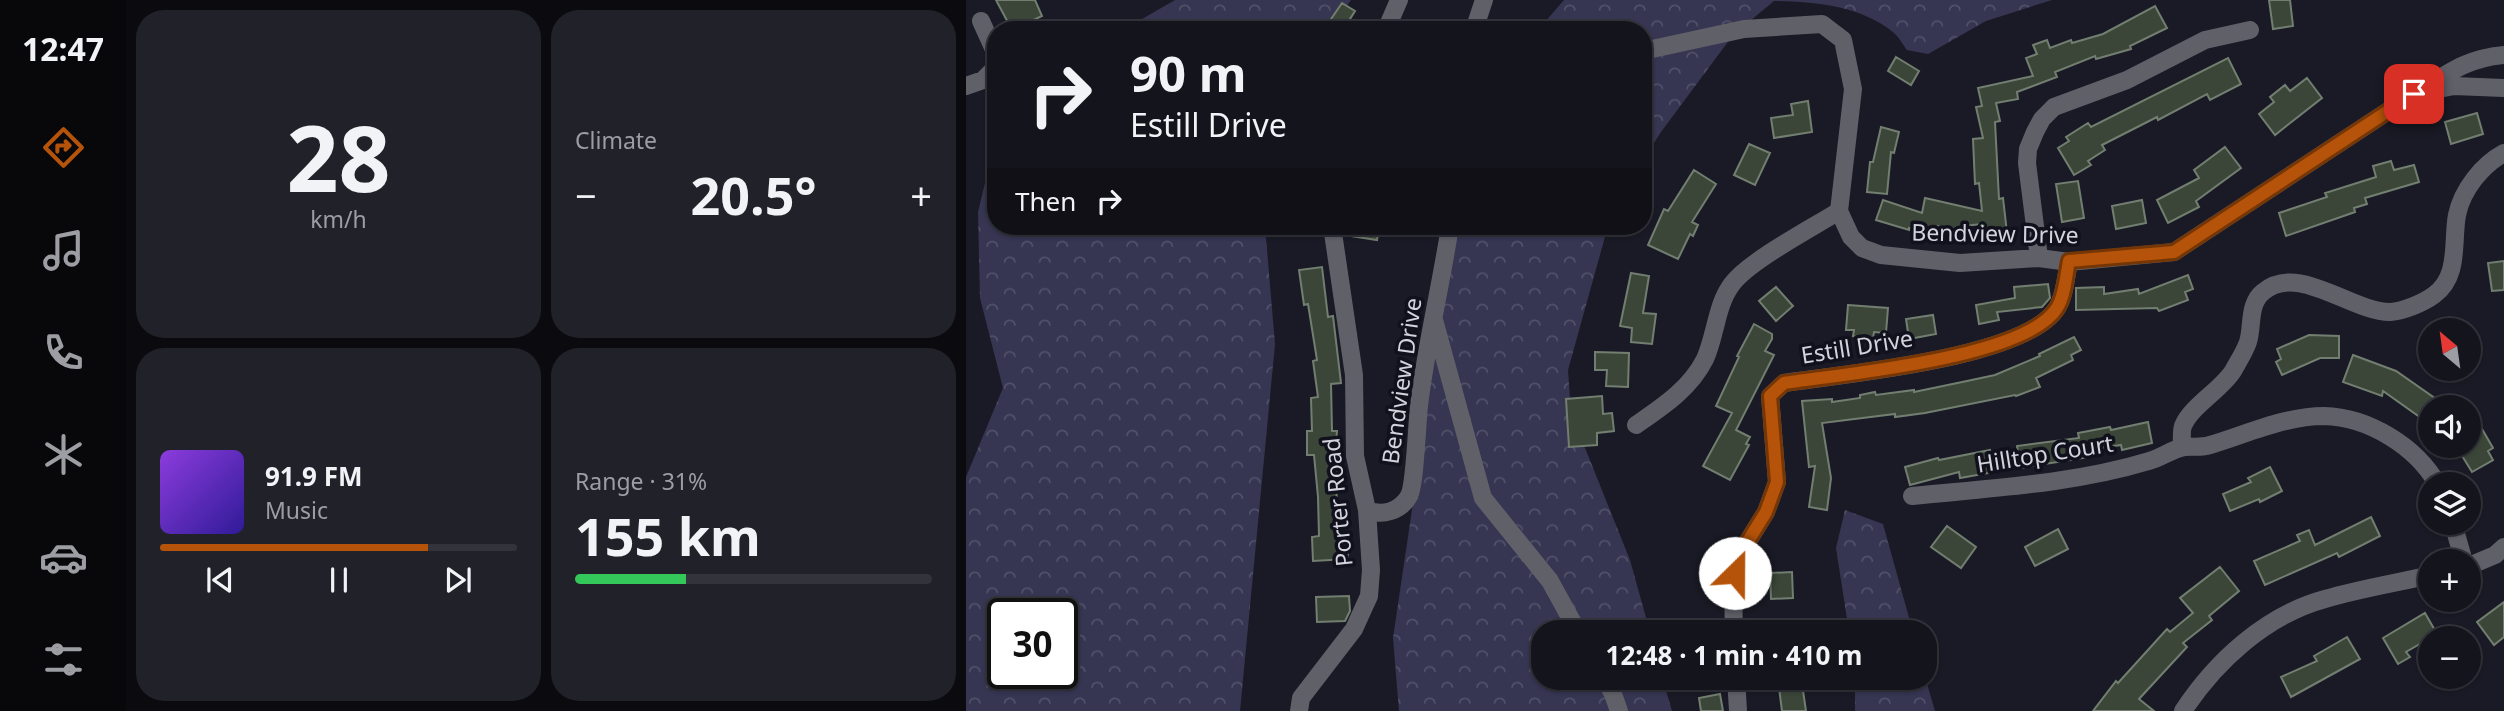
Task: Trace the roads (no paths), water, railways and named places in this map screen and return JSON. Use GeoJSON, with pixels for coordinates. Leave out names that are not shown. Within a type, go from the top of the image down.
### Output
{"type":"FeatureCollection","features":[{"type":"Feature","properties":{"kind":"street"},"geometry":{"type":"LineString","coordinates":[[1390,21],[1399,0]]}},
{"type":"Feature","properties":{"kind":"street"},"geometry":{"type":"LineString","coordinates":[[1477,21],[1485,0]]}},
{"type":"Feature","properties":{"kind":"street"},"geometry":{"type":"LineString","coordinates":[[981,21],[987,34]]}},
{"type":"Feature","properties":{"kind":"street"},"geometry":{"type":"LineString","coordinates":[[1636,425],[1664,406],[1690,383],[1705,358],[1721,305],[1732,283],[1755,264],[1839,211],[1853,89],[1843,40],[1822,24],[1744,29],[1652,49]]}},
{"type":"Feature","properties":{"kind":"street"},"geometry":{"type":"LineString","coordinates":[[2039,258],[2027,163],[2028,149],[2042,119],[2054,107],[2127,80],[2205,40],[2250,30]]}},
{"type":"Feature","properties":{"kind":"street"},"geometry":{"type":"LineString","coordinates":[[2414,94],[2466,62],[2504,55]]}},
{"type":"Feature","properties":{"kind":"street"},"geometry":{"type":"LineString","coordinates":[[966,86],[987,76]]}},
{"type":"Feature","properties":{"kind":"street","name":"Bendview Drive"},"geometry":{"type":"LineString","coordinates":[[1839,211],[1851,237],[1863,248],[1881,256],[1961,263],[2039,258],[2069,261],[2174,252],[2414,94],[2454,86],[2504,88]]}},
{"type":"Feature","properties":{"kind":"street"},"geometry":{"type":"LineString","coordinates":[[2428,472],[2416,455],[2393,438],[2360,424],[2326,416],[2295,418],[2206,447],[2182,447],[2183,427],[2194,411],[2232,372],[2248,342],[2253,307],[2262,292],[2293,283],[2313,286],[2365,308],[2391,312],[2421,303],[2438,292],[2452,269],[2457,214],[2472,181],[2495,158],[2504,153]]}},
{"type":"Feature","properties":{"kind":"street","name":"Porter Road"},"geometry":{"type":"LineString","coordinates":[[1299,711],[1301,698],[1354,629],[1369,596],[1371,570],[1367,510],[1354,456],[1354,375],[1333,235]]}},
{"type":"Feature","properties":{"kind":"street","name":"Bendview Drive"},"geometry":{"type":"LineString","coordinates":[[1367,510],[1376,514],[1385,513],[1397,508],[1409,496],[1419,403],[1448,235]]}},
{"type":"Feature","properties":{"kind":"street","name":"Estill Drive"},"geometry":{"type":"LineString","coordinates":[[1733,620],[1732,587],[1737,559],[1766,512],[1777,482],[1770,396],[1784,383],[1967,354],[2020,336],[2049,318],[2059,306],[2069,261]]}},
{"type":"Feature","properties":{"kind":"street"},"geometry":{"type":"LineString","coordinates":[[1434,320],[1483,498],[1550,581],[1571,620]]}},
{"type":"Feature","properties":{"kind":"street","name":"Hilltop Court"},"geometry":{"type":"LineString","coordinates":[[1912,496],[2089,475],[2151,461],[2182,447]]}},
{"type":"Feature","properties":{"kind":"street"},"geometry":{"type":"LineString","coordinates":[[2481,561],[2495,555],[2504,547]]}},
{"type":"Feature","properties":{"kind":"street"},"geometry":{"type":"LineString","coordinates":[[2183,711],[2195,693],[2246,640],[2284,615],[2323,599],[2418,578]]}},
{"type":"Feature","properties":{"kind":"street"},"geometry":{"type":"LineString","coordinates":[[1612,690],[1619,711]]}},
{"type":"Feature","properties":{"kind":"street"},"geometry":{"type":"LineString","coordinates":[[1737,690],[1738,711]]}}]}
